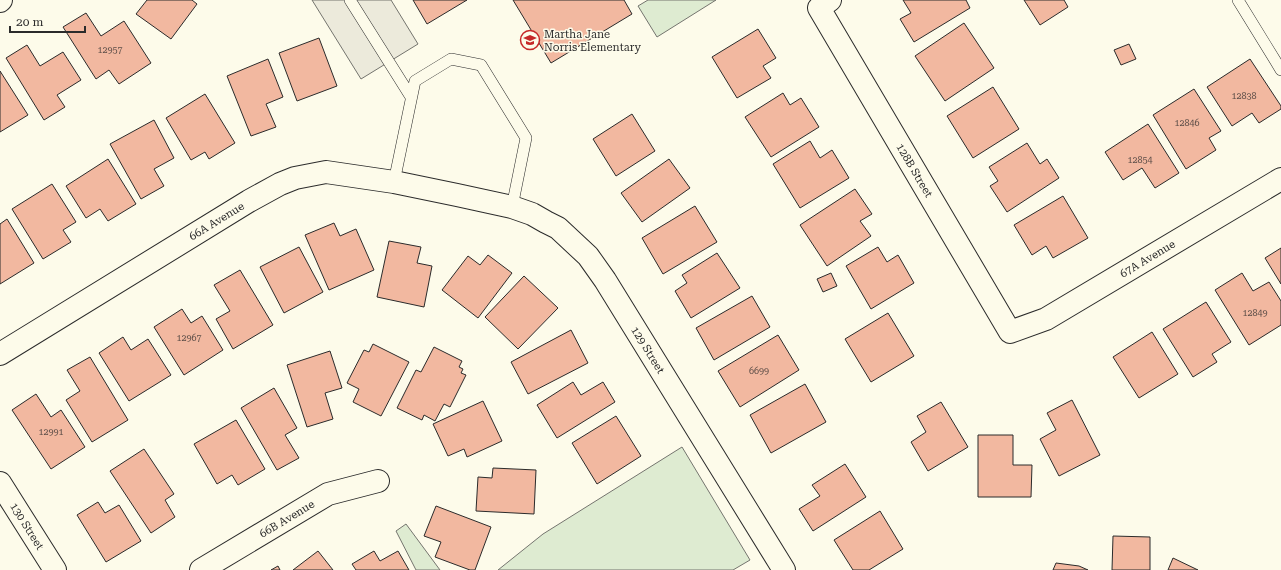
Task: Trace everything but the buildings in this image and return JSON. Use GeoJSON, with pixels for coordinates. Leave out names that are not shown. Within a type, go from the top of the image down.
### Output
{"type":"FeatureCollection","features":[{"type":"Feature","properties":{"kind":"street","name":"128B Street"},"geometry":{"type":"LineString","coordinates":[[824,4],[1010,332]]}},
{"type":"Feature","properties":{"kind":"street","name":"66A Avenue"},"geometry":{"type":"LineString","coordinates":[[0,354],[243,205],[280,184],[295,178],[326,172],[394,182],[457,195]]}},
{"type":"Feature","properties":{"kind":"street","name":"67A Avenue"},"geometry":{"type":"LineString","coordinates":[[1010,332],[1046,319],[1281,179]]}},
{"type":"Feature","properties":{"kind":"street","name":"129 Street"},"geometry":{"type":"LineString","coordinates":[[457,195],[532,214],[558,228],[588,256],[610,287],[784,570]]}},
{"type":"Feature","properties":{"kind":"street","name":"66B Avenue"},"geometry":{"type":"LineString","coordinates":[[201,570],[328,494],[378,481]]}},
{"type":"Feature","properties":{"kind":"street","name":"130 Street"},"geometry":{"type":"LineString","coordinates":[[0,483],[55,570]]}},
{"type":"Feature","properties":{"kind":"lane"},"geometry":{"type":"LineString","coordinates":[[350,0],[411,97]]}},
{"type":"Feature","properties":{"kind":"lane"},"geometry":{"type":"LineString","coordinates":[[1238,0],[1281,70]]}},
{"type":"Feature","properties":{"kind":"lane"},"geometry":{"type":"LineString","coordinates":[[394,182],[415,81],[451,59],[481,65],[526,138],[512,208]]}},
{"type":"Feature","properties":{"kind":"green space"},"geometry":{"type":"Polygon","coordinates":[[[648,0],[716,0],[657,37],[638,6],[648,0]]]}},
{"type":"Feature","properties":{"kind":"green space"},"geometry":{"type":"Polygon","coordinates":[[[682,447],[750,560],[733,570],[498,570],[543,534],[682,447]]]}},
{"type":"Feature","properties":{"kind":"green space"},"geometry":{"type":"Polygon","coordinates":[[[406,524],[440,570],[416,570],[396,531],[406,524]]]}},
{"type":"Feature","properties":{"kind":"shaded area"},"geometry":{"type":"Polygon","coordinates":[[[312,0],[391,0],[418,44],[361,79],[312,0]]]}},
{"type":"Feature","properties":{"kind":"place","name":"Martha Jane Norris Elementary"},"geometry":{"type":"Point","coordinates":[530,40]}}]}
